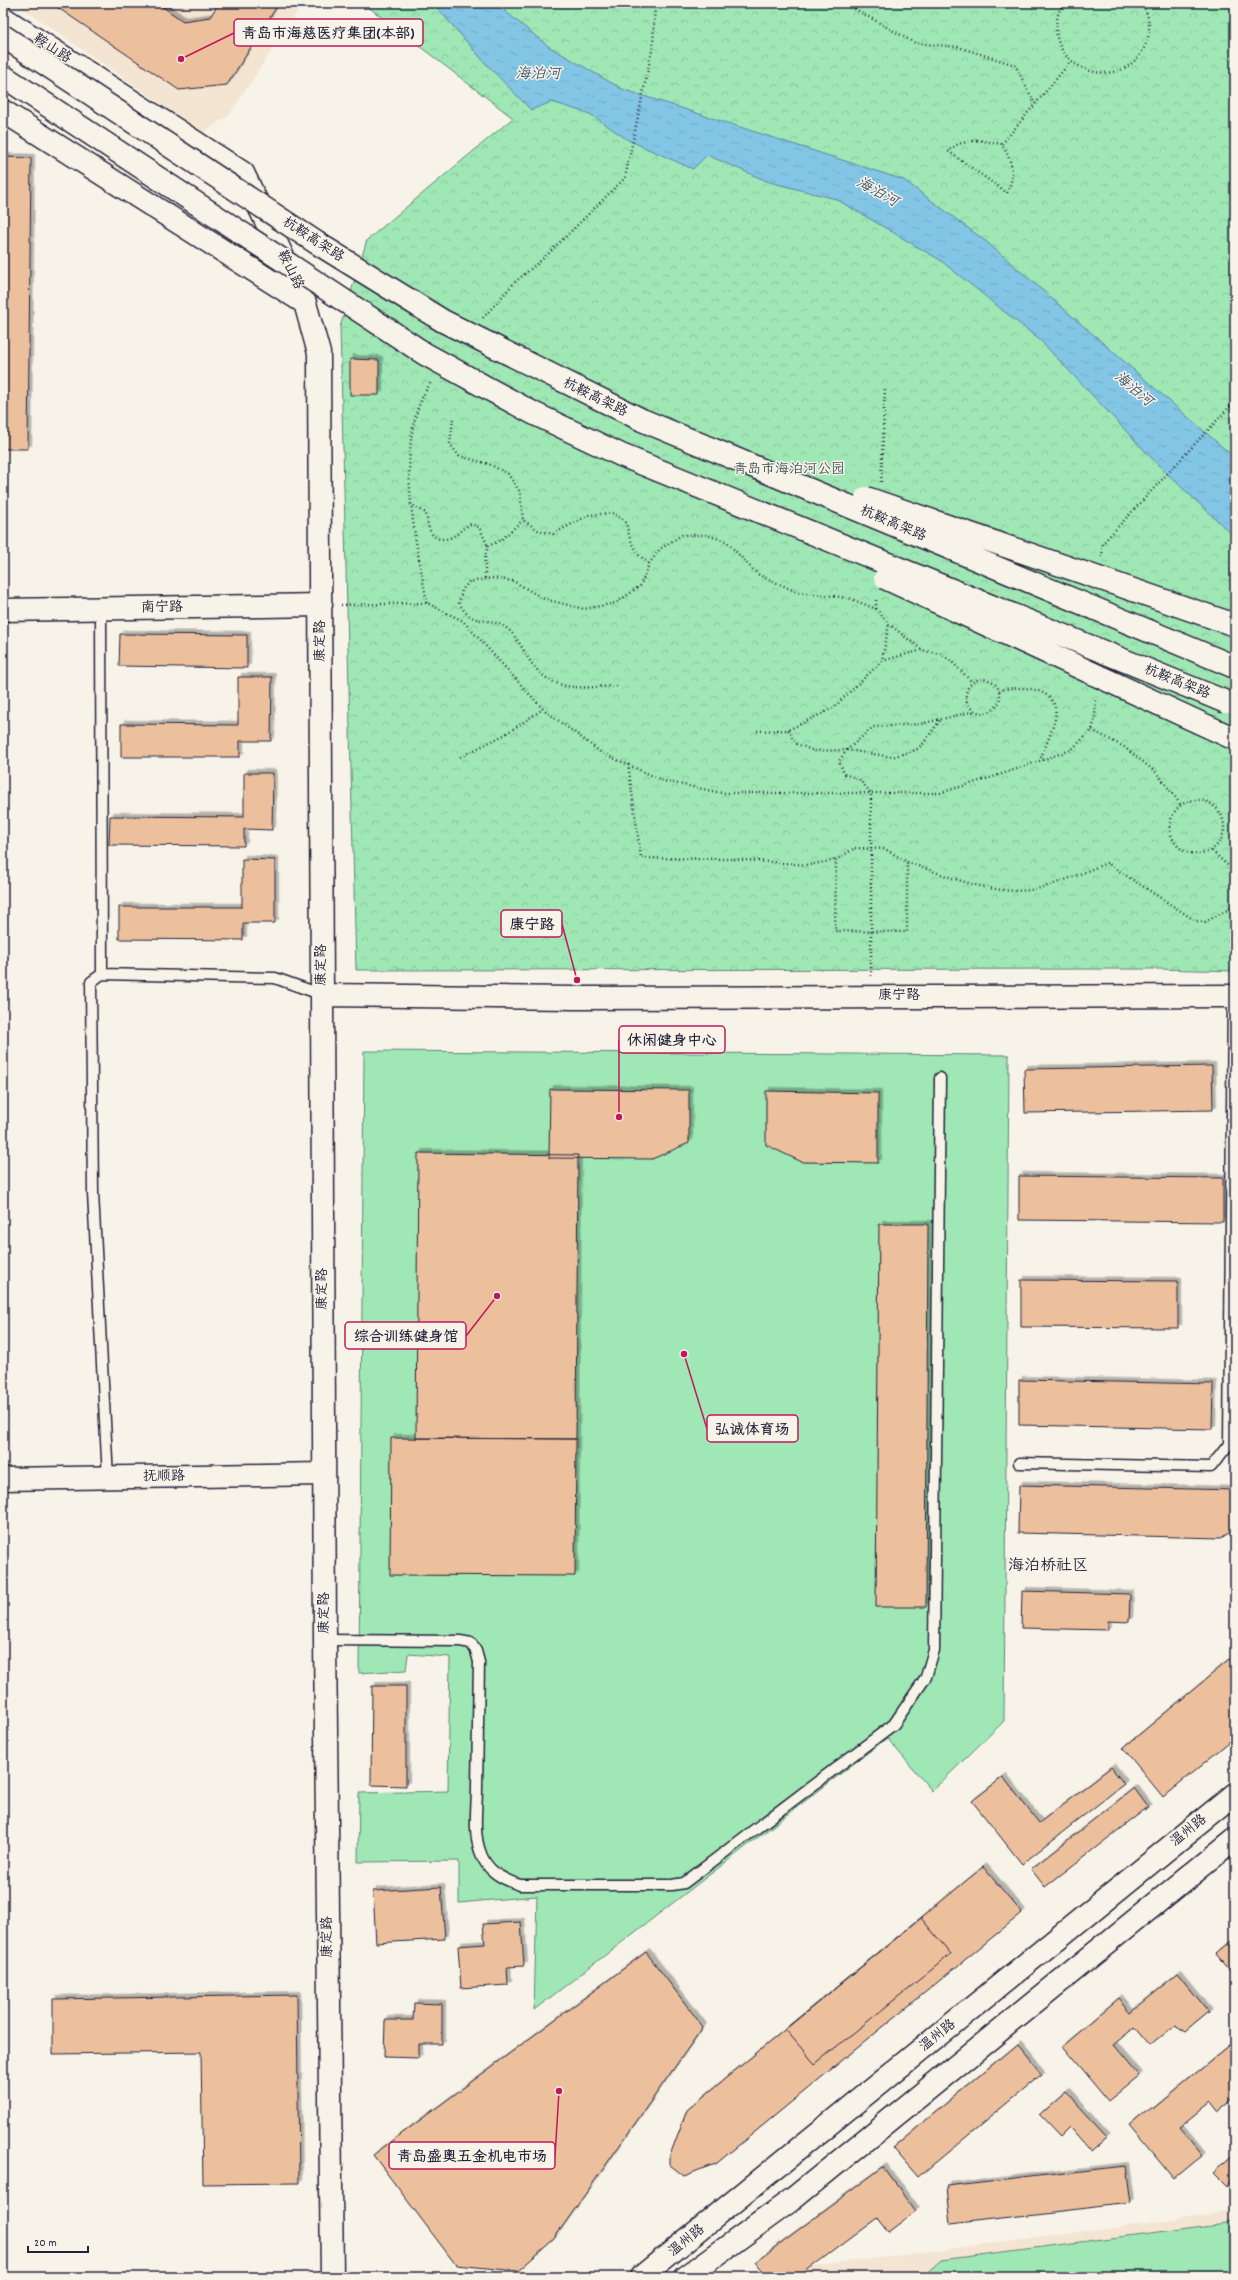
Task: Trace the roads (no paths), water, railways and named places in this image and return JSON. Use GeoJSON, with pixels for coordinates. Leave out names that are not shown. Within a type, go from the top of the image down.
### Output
{"type":"FeatureCollection","features":[{"type":"Feature","properties":{"kind":"main road","name":"鞍山路"},"geometry":{"type":"LineString","coordinates":[[3,18],[243,173],[306,303]]}},
{"type":"Feature","properties":{"kind":"main road","name":"杭鞍高架路"},"geometry":{"type":"LineString","coordinates":[[3,36],[317,243],[443,321],[642,420],[1235,667]]}},
{"type":"Feature","properties":{"kind":"main road","name":"杭鞍高架路"},"geometry":{"type":"LineString","coordinates":[[3,76],[425,354],[533,413],[621,455],[1226,702]]}},
{"type":"Feature","properties":{"kind":"main road","name":"鞍山路"},"geometry":{"type":"LineString","coordinates":[[3,111],[306,303]]}},
{"type":"Feature","properties":{"kind":"main road","name":"康定路"},"geometry":{"type":"LineString","coordinates":[[306,303],[320,353],[325,1640],[332,2277]]}},
{"type":"Feature","properties":{"kind":"main road"},"geometry":{"type":"LineString","coordinates":[[642,420],[1235,625]]}},
{"type":"Feature","properties":{"kind":"main road"},"geometry":{"type":"LineString","coordinates":[[621,455],[1235,740]]}},
{"type":"Feature","properties":{"kind":"main road","name":"南宁路"},"geometry":{"type":"LineString","coordinates":[[3,610],[321,605]]}},
{"type":"Feature","properties":{"kind":"main road","name":"康宁路"},"geometry":{"type":"LineString","coordinates":[[323,995],[575,998],[1234,996]]}},
{"type":"Feature","properties":{"kind":"main road","name":"抚顺路"},"geometry":{"type":"LineString","coordinates":[[3,1479],[324,1474]]}},
{"type":"Feature","properties":{"kind":"main road","name":"温州路"},"geometry":{"type":"LineString","coordinates":[[641,2277],[1235,1794]]}},
{"type":"Feature","properties":{"kind":"main road","name":"温州路"},"geometry":{"type":"LineString","coordinates":[[686,2277],[794,2198],[1235,1839]]}},
{"type":"Feature","properties":{"kind":"lane"},"geometry":{"type":"LineString","coordinates":[[101,609],[102,974]]}},
{"type":"Feature","properties":{"kind":"lane"},"geometry":{"type":"LineString","coordinates":[[108,1478],[93,1170],[91,982],[102,974],[275,978],[323,995]]}},
{"type":"Feature","properties":{"kind":"lane"},"geometry":{"type":"LineString","coordinates":[[1019,1463],[1211,1467],[1229,1444],[1234,996]]}},
{"type":"Feature","properties":{"kind":"lane"},"geometry":{"type":"LineString","coordinates":[[325,1640],[460,1641],[471,1643],[476,1651],[479,1662],[477,1817],[480,1851],[487,1865],[494,1872],[506,1880],[520,1885],[672,1885],[684,1883],[894,1724],[926,1677],[934,1650],[940,1078]]}},
{"type":"Feature","properties":{"kind":"water","name":"海泊河"},"geometry":{"type":"Polygon","coordinates":[[[433,3],[495,3],[548,46],[622,89],[904,180],[988,243],[1235,458],[1235,537],[1161,468],[1041,341],[940,260],[836,199],[769,182],[707,155],[693,169],[628,140],[590,114],[552,102],[531,110],[487,65],[433,3]]]}},
{"type":"Feature","properties":{"kind":"place","name":"青岛市海慈医疗集团(本部)"},"geometry":{"type":"Point","coordinates":[181,59]}},
{"type":"Feature","properties":{"kind":"place","name":"康宁路"},"geometry":{"type":"Point","coordinates":[577,980]}},
{"type":"Feature","properties":{"kind":"place","name":"休闲健身中心"},"geometry":{"type":"Point","coordinates":[619,1117]}},
{"type":"Feature","properties":{"kind":"place","name":"综合训练健身馆"},"geometry":{"type":"Point","coordinates":[497,1296]}},
{"type":"Feature","properties":{"kind":"place","name":"弘诚体育场"},"geometry":{"type":"Point","coordinates":[684,1354]}},
{"type":"Feature","properties":{"kind":"place","name":"青岛盛奥五金机电市场"},"geometry":{"type":"Point","coordinates":[559,2091]}},
{"type":"Feature","properties":{"kind":"district","name":"海泊桥社区"},"geometry":{"type":"Point","coordinates":[1048,1566]}},
{"type":"Feature","properties":{"kind":"park label","name":"青岛市海泊河公园"},"geometry":{"type":"Point","coordinates":[789,470]}}]}
